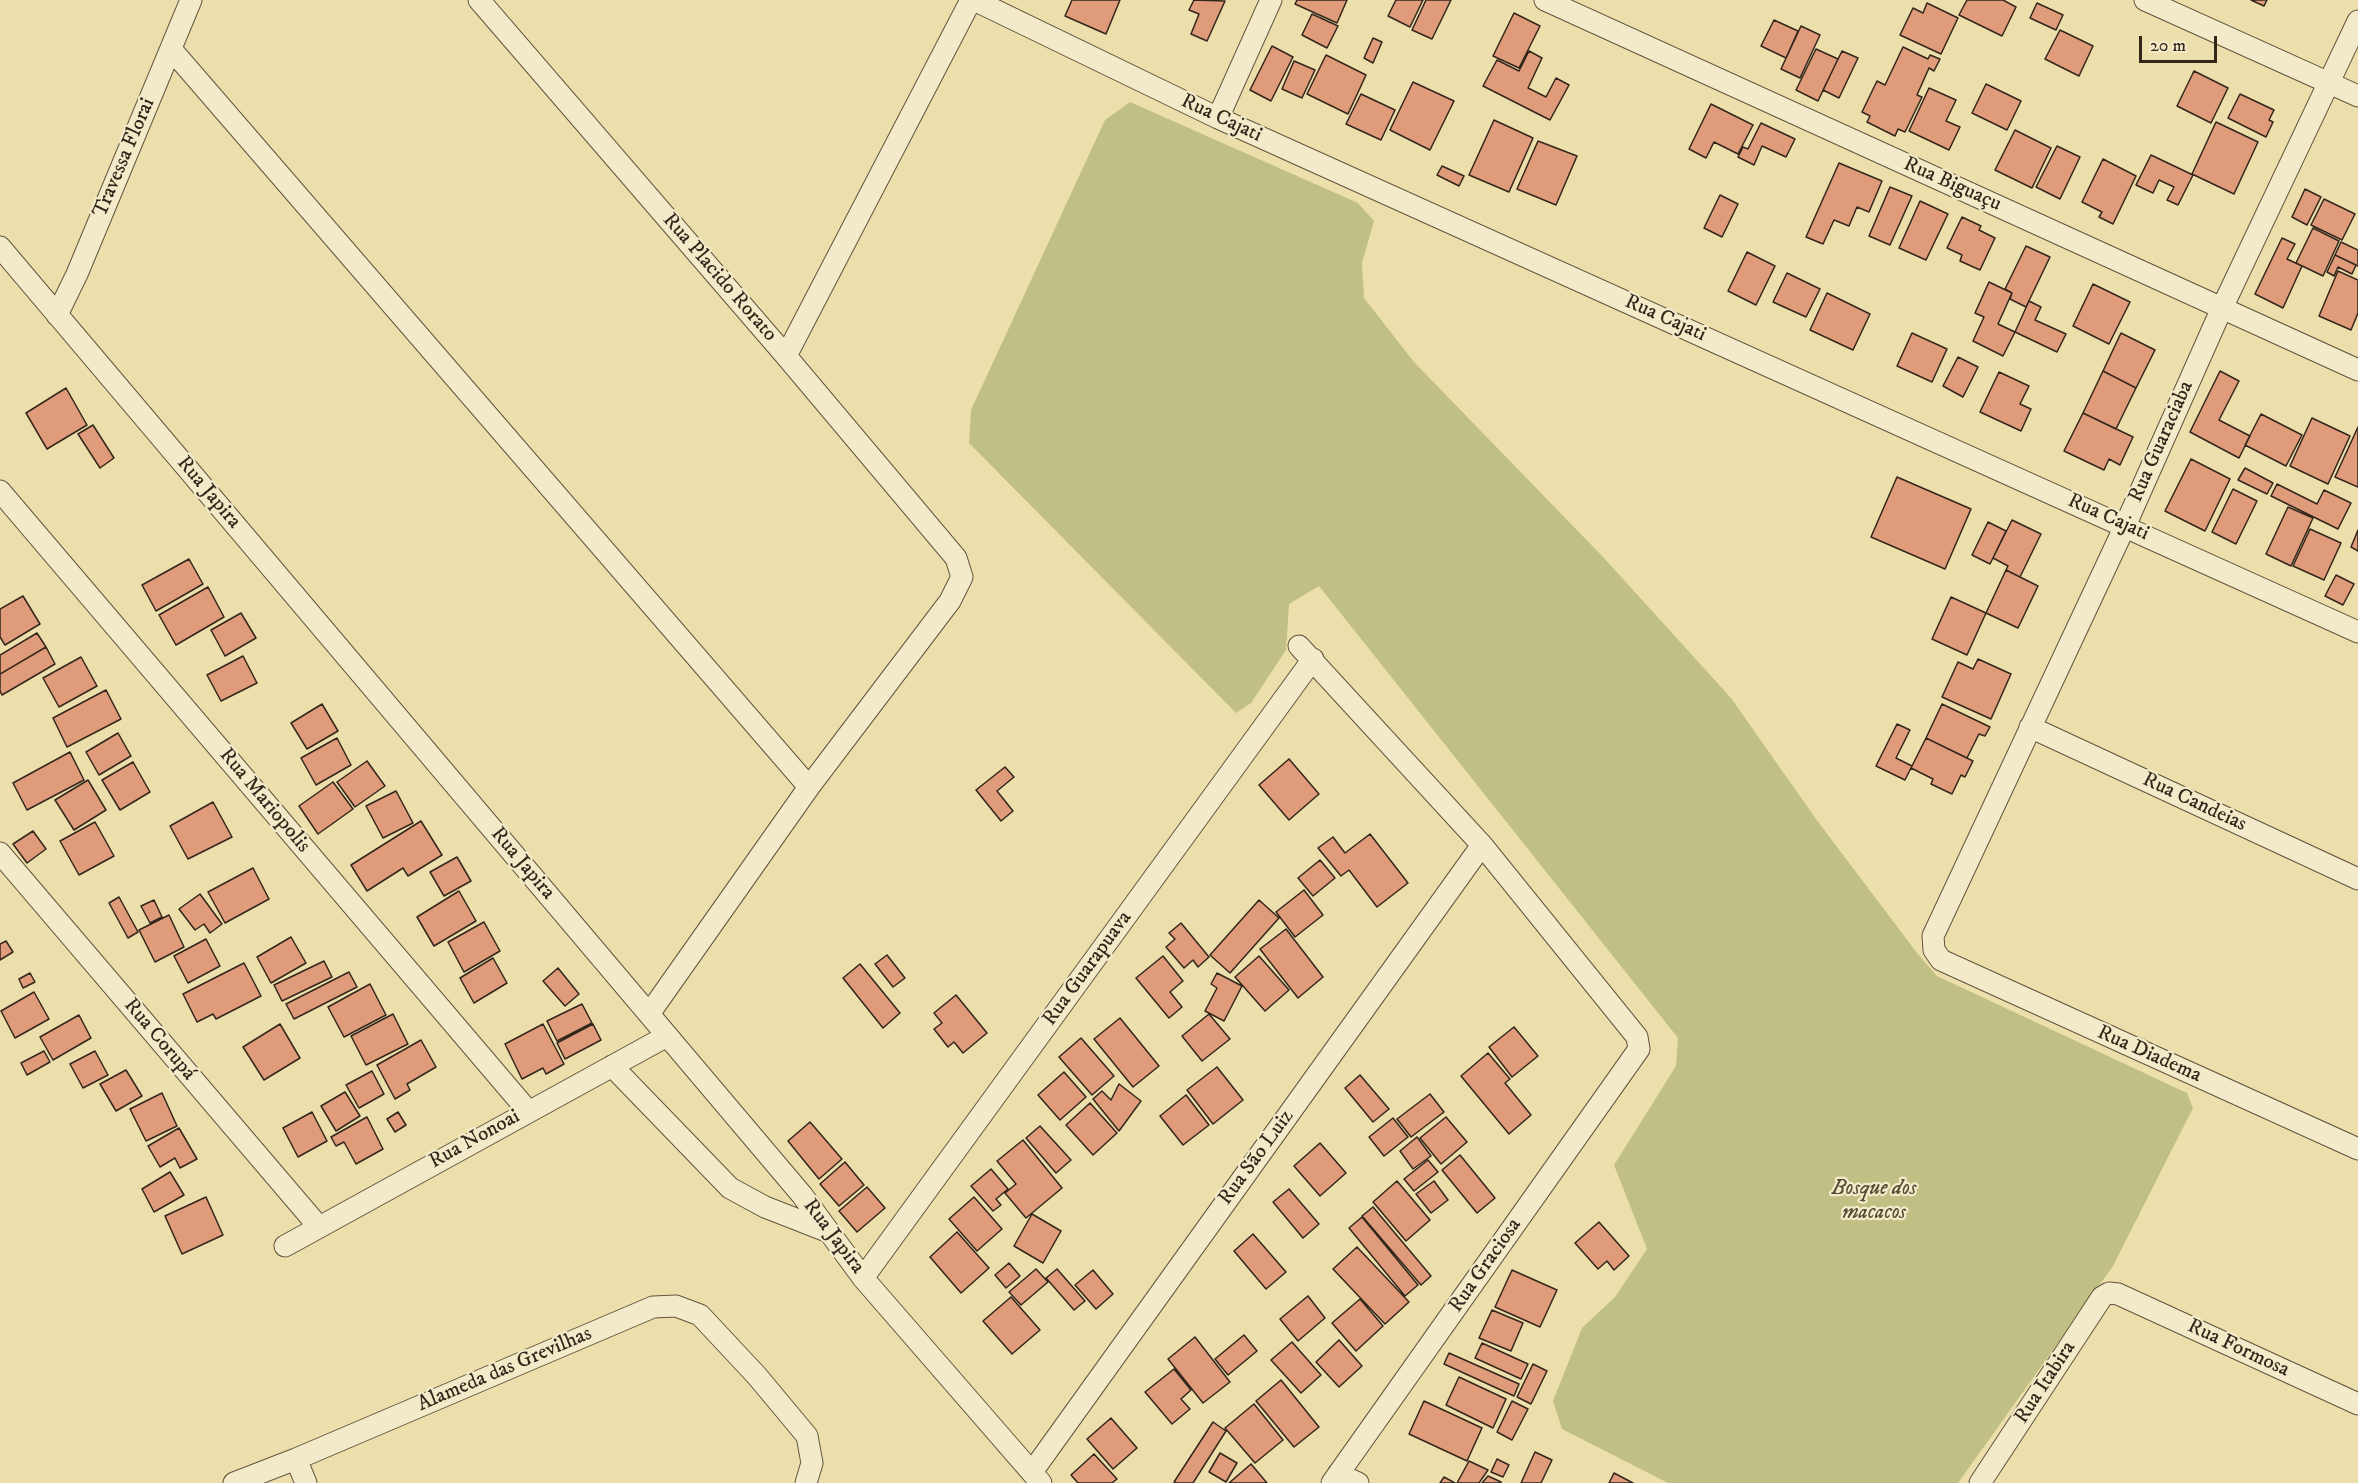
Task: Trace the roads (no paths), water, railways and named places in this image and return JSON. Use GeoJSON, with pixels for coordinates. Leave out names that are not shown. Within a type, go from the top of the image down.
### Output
{"type":"FeatureCollection","features":[{"type":"Feature","properties":{"kind":"street","name":"Travessa Florai"},"geometry":{"type":"LineString","coordinates":[[57,315],[77,274],[191,0]]}},
{"type":"Feature","properties":{"kind":"street","name":"Rua Placido Rorato"},"geometry":{"type":"LineString","coordinates":[[479,0],[786,356],[956,558],[962,577],[950,601],[809,787]]}},
{"type":"Feature","properties":{"kind":"street"},"geometry":{"type":"LineString","coordinates":[[786,356],[972,0]]}},
{"type":"Feature","properties":{"kind":"street","name":"Rua Cajati"},"geometry":{"type":"LineString","coordinates":[[972,0],[1218,118],[2358,632]]}},
{"type":"Feature","properties":{"kind":"street"},"geometry":{"type":"LineString","coordinates":[[1218,118],[1271,0]]}},
{"type":"Feature","properties":{"kind":"street","name":"Rua Biguaçu"},"geometry":{"type":"LineString","coordinates":[[1545,0],[2358,370]]}},
{"type":"Feature","properties":{"kind":"street"},"geometry":{"type":"LineString","coordinates":[[2145,0],[2358,96]]}},
{"type":"Feature","properties":{"kind":"street","name":"Rua Guaraciaba"},"geometry":{"type":"LineString","coordinates":[[1941,960],[1934,950],[1933,936],[2125,526],[2222,308],[2358,21]]}},
{"type":"Feature","properties":{"kind":"street"},"geometry":{"type":"LineString","coordinates":[[171,49],[809,787],[649,1014]]}},
{"type":"Feature","properties":{"kind":"street","name":"Rua Japira"},"geometry":{"type":"LineString","coordinates":[[0,247],[802,1196],[863,1278],[1037,1478]]}},
{"type":"Feature","properties":{"kind":"street","name":"Rua Mariopolis"},"geometry":{"type":"LineString","coordinates":[[0,491],[528,1111]]}},
{"type":"Feature","properties":{"kind":"street","name":"Rua Guarapuava"},"geometry":{"type":"LineString","coordinates":[[863,1278],[1306,653],[1482,845]]}},
{"type":"Feature","properties":{"kind":"street","name":"Rua Candeias"},"geometry":{"type":"LineString","coordinates":[[2030,727],[2358,879]]}},
{"type":"Feature","properties":{"kind":"street","name":"Rua Graciosa"},"geometry":{"type":"LineString","coordinates":[[1335,1479],[1639,1049],[1637,1037],[1482,845]]}},
{"type":"Feature","properties":{"kind":"street","name":"Rua São Luiz"},"geometry":{"type":"LineString","coordinates":[[1037,1478],[1482,845]]}},
{"type":"Feature","properties":{"kind":"street","name":"Rua Corupá"},"geometry":{"type":"LineString","coordinates":[[0,853],[319,1227]]}},
{"type":"Feature","properties":{"kind":"street","name":"Rua Diadema"},"geometry":{"type":"LineString","coordinates":[[1941,960],[2358,1149]]}},
{"type":"Feature","properties":{"kind":"street","name":"Rua Nonoai"},"geometry":{"type":"LineString","coordinates":[[285,1246],[667,1036]]}},
{"type":"Feature","properties":{"kind":"street"},"geometry":{"type":"LineString","coordinates":[[612,1066],[730,1188],[765,1207],[830,1232]]}},
{"type":"Feature","properties":{"kind":"street","name":"Rua Itabira"},"geometry":{"type":"LineString","coordinates":[[1980,1483],[2102,1297],[2109,1293],[2118,1294]]}},
{"type":"Feature","properties":{"kind":"street","name":"Rua Formosa"},"geometry":{"type":"LineString","coordinates":[[2118,1294],[2358,1404]]}},
{"type":"Feature","properties":{"kind":"street","name":"Alameda das Grevilhas"},"geometry":{"type":"LineString","coordinates":[[234,1483],[296,1460],[653,1307],[676,1306],[700,1315],[757,1376],[807,1436],[812,1463],[806,1483]]}},
{"type":"Feature","properties":{"kind":"street"},"geometry":{"type":"LineString","coordinates":[[296,1460],[306,1483]]}},
{"type":"Feature","properties":{"kind":"street"},"geometry":{"type":"LineString","coordinates":[[1335,1479],[1358,1483]]}},
{"type":"Feature","properties":{"kind":"park label","name":"Bosque dos macacos"},"geometry":{"type":"Point","coordinates":[1874,1202]}}]}
